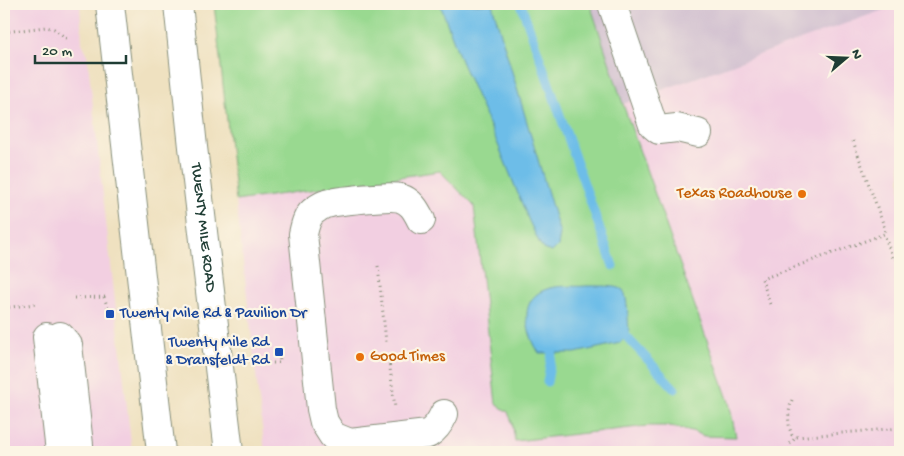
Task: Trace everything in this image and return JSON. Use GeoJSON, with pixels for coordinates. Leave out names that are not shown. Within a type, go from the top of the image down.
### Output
{"type":"FeatureCollection","features":[{"type":"Feature","properties":{"kind":"main road"},"geometry":{"type":"LineString","coordinates":[[110,4],[161,452]]}},
{"type":"Feature","properties":{"kind":"main road","name":"TWENTY MILE ROAD"},"geometry":{"type":"LineString","coordinates":[[178,4],[229,452]]}},
{"type":"Feature","properties":{"kind":"main road"},"geometry":{"type":"LineString","coordinates":[[612,4],[653,125],[658,130],[677,128],[698,133]]}},
{"type":"Feature","properties":{"kind":"main road"},"geometry":{"type":"LineString","coordinates":[[421,220],[410,203],[400,198],[389,197],[326,204],[315,209],[310,215],[303,234],[321,409],[324,422],[333,436],[350,443],[428,434],[440,424],[444,414]]}},
{"type":"Feature","properties":{"kind":"main road"},"geometry":{"type":"LineString","coordinates":[[60,452],[54,336],[68,345],[80,446],[78,452]]}},
{"type":"Feature","properties":{"kind":"path"},"geometry":{"type":"LineString","coordinates":[[4,32],[46,27],[54,29],[67,39]]}},
{"type":"Feature","properties":{"kind":"path"},"geometry":{"type":"LineString","coordinates":[[853,141],[893,259],[899,256]]}},
{"type":"Feature","properties":{"kind":"path"},"geometry":{"type":"LineString","coordinates":[[770,304],[762,279],[884,234]]}},
{"type":"Feature","properties":{"kind":"path"},"geometry":{"type":"LineString","coordinates":[[378,266],[386,342]]}},
{"type":"Feature","properties":{"kind":"path"},"geometry":{"type":"LineString","coordinates":[[74,298],[104,297],[110,314]]}},
{"type":"Feature","properties":{"kind":"path"},"geometry":{"type":"LineString","coordinates":[[4,308],[35,304]]}},
{"type":"Feature","properties":{"kind":"path"},"geometry":{"type":"LineString","coordinates":[[268,363],[280,363],[279,352]]}},
{"type":"Feature","properties":{"kind":"path"},"geometry":{"type":"LineString","coordinates":[[389,360],[396,417]]}},
{"type":"Feature","properties":{"kind":"path"},"geometry":{"type":"LineString","coordinates":[[792,400],[788,412],[790,431],[796,437],[900,428]]}},
{"type":"Feature","properties":{"kind":"path"},"geometry":{"type":"LineString","coordinates":[[790,444],[796,437]]}},
{"type":"Feature","properties":{"kind":"shaded area"},"geometry":{"type":"Polygon","coordinates":[[[4,4],[80,4],[82,43],[87,53],[132,452],[4,452],[4,4]]]}},
{"type":"Feature","properties":{"kind":"shaded area"},"geometry":{"type":"Polygon","coordinates":[[[590,4],[897,4],[897,5],[623,104],[590,4]]]}},
{"type":"Feature","properties":{"kind":"shaded area"},"geometry":{"type":"Polygon","coordinates":[[[900,4],[900,452],[265,452],[236,201],[441,171],[474,206],[496,404],[508,412],[516,441],[648,426],[670,426],[689,429],[704,436],[735,437],[729,402],[623,104],[900,4]]]}},
{"type":"Feature","properties":{"kind":"green space"},"geometry":{"type":"Polygon","coordinates":[[[214,4],[590,4],[623,104],[729,402],[736,437],[704,436],[670,426],[648,426],[515,441],[512,422],[508,412],[496,404],[474,206],[440,171],[236,201],[214,4]]]}},
{"type":"Feature","properties":{"kind":"water"},"geometry":{"type":"Polygon","coordinates":[[[440,4],[492,4],[560,234],[558,246],[552,252],[545,250],[540,244],[529,221],[461,61],[440,4]]]}},
{"type":"Feature","properties":{"kind":"water"},"geometry":{"type":"Polygon","coordinates":[[[611,287],[623,290],[627,304],[629,331],[620,343],[575,353],[539,353],[528,325],[528,306],[532,299],[539,292],[550,288],[611,287]]]}},
{"type":"Feature","properties":{"kind":"waterway"},"geometry":{"type":"LineString","coordinates":[[521,4],[613,266]]}},
{"type":"Feature","properties":{"kind":"waterway"},"geometry":{"type":"LineString","coordinates":[[616,329],[622,332],[675,389]]}},
{"type":"Feature","properties":{"kind":"waterway"},"geometry":{"type":"LineString","coordinates":[[547,382],[554,342]]}},
{"type":"Feature","properties":{"kind":"place","name":"Texas Roadhouse"},"geometry":{"type":"Point","coordinates":[802,194]}},
{"type":"Feature","properties":{"kind":"place","name":"Twenty Mile Rd & Pavilion Dr"},"geometry":{"type":"Point","coordinates":[110,314]}},
{"type":"Feature","properties":{"kind":"place","name":"Twenty Mile Rd & Dransfeldt Rd"},"geometry":{"type":"Point","coordinates":[279,352]}},
{"type":"Feature","properties":{"kind":"place","name":"Good Times"},"geometry":{"type":"Point","coordinates":[360,357]}}]}
